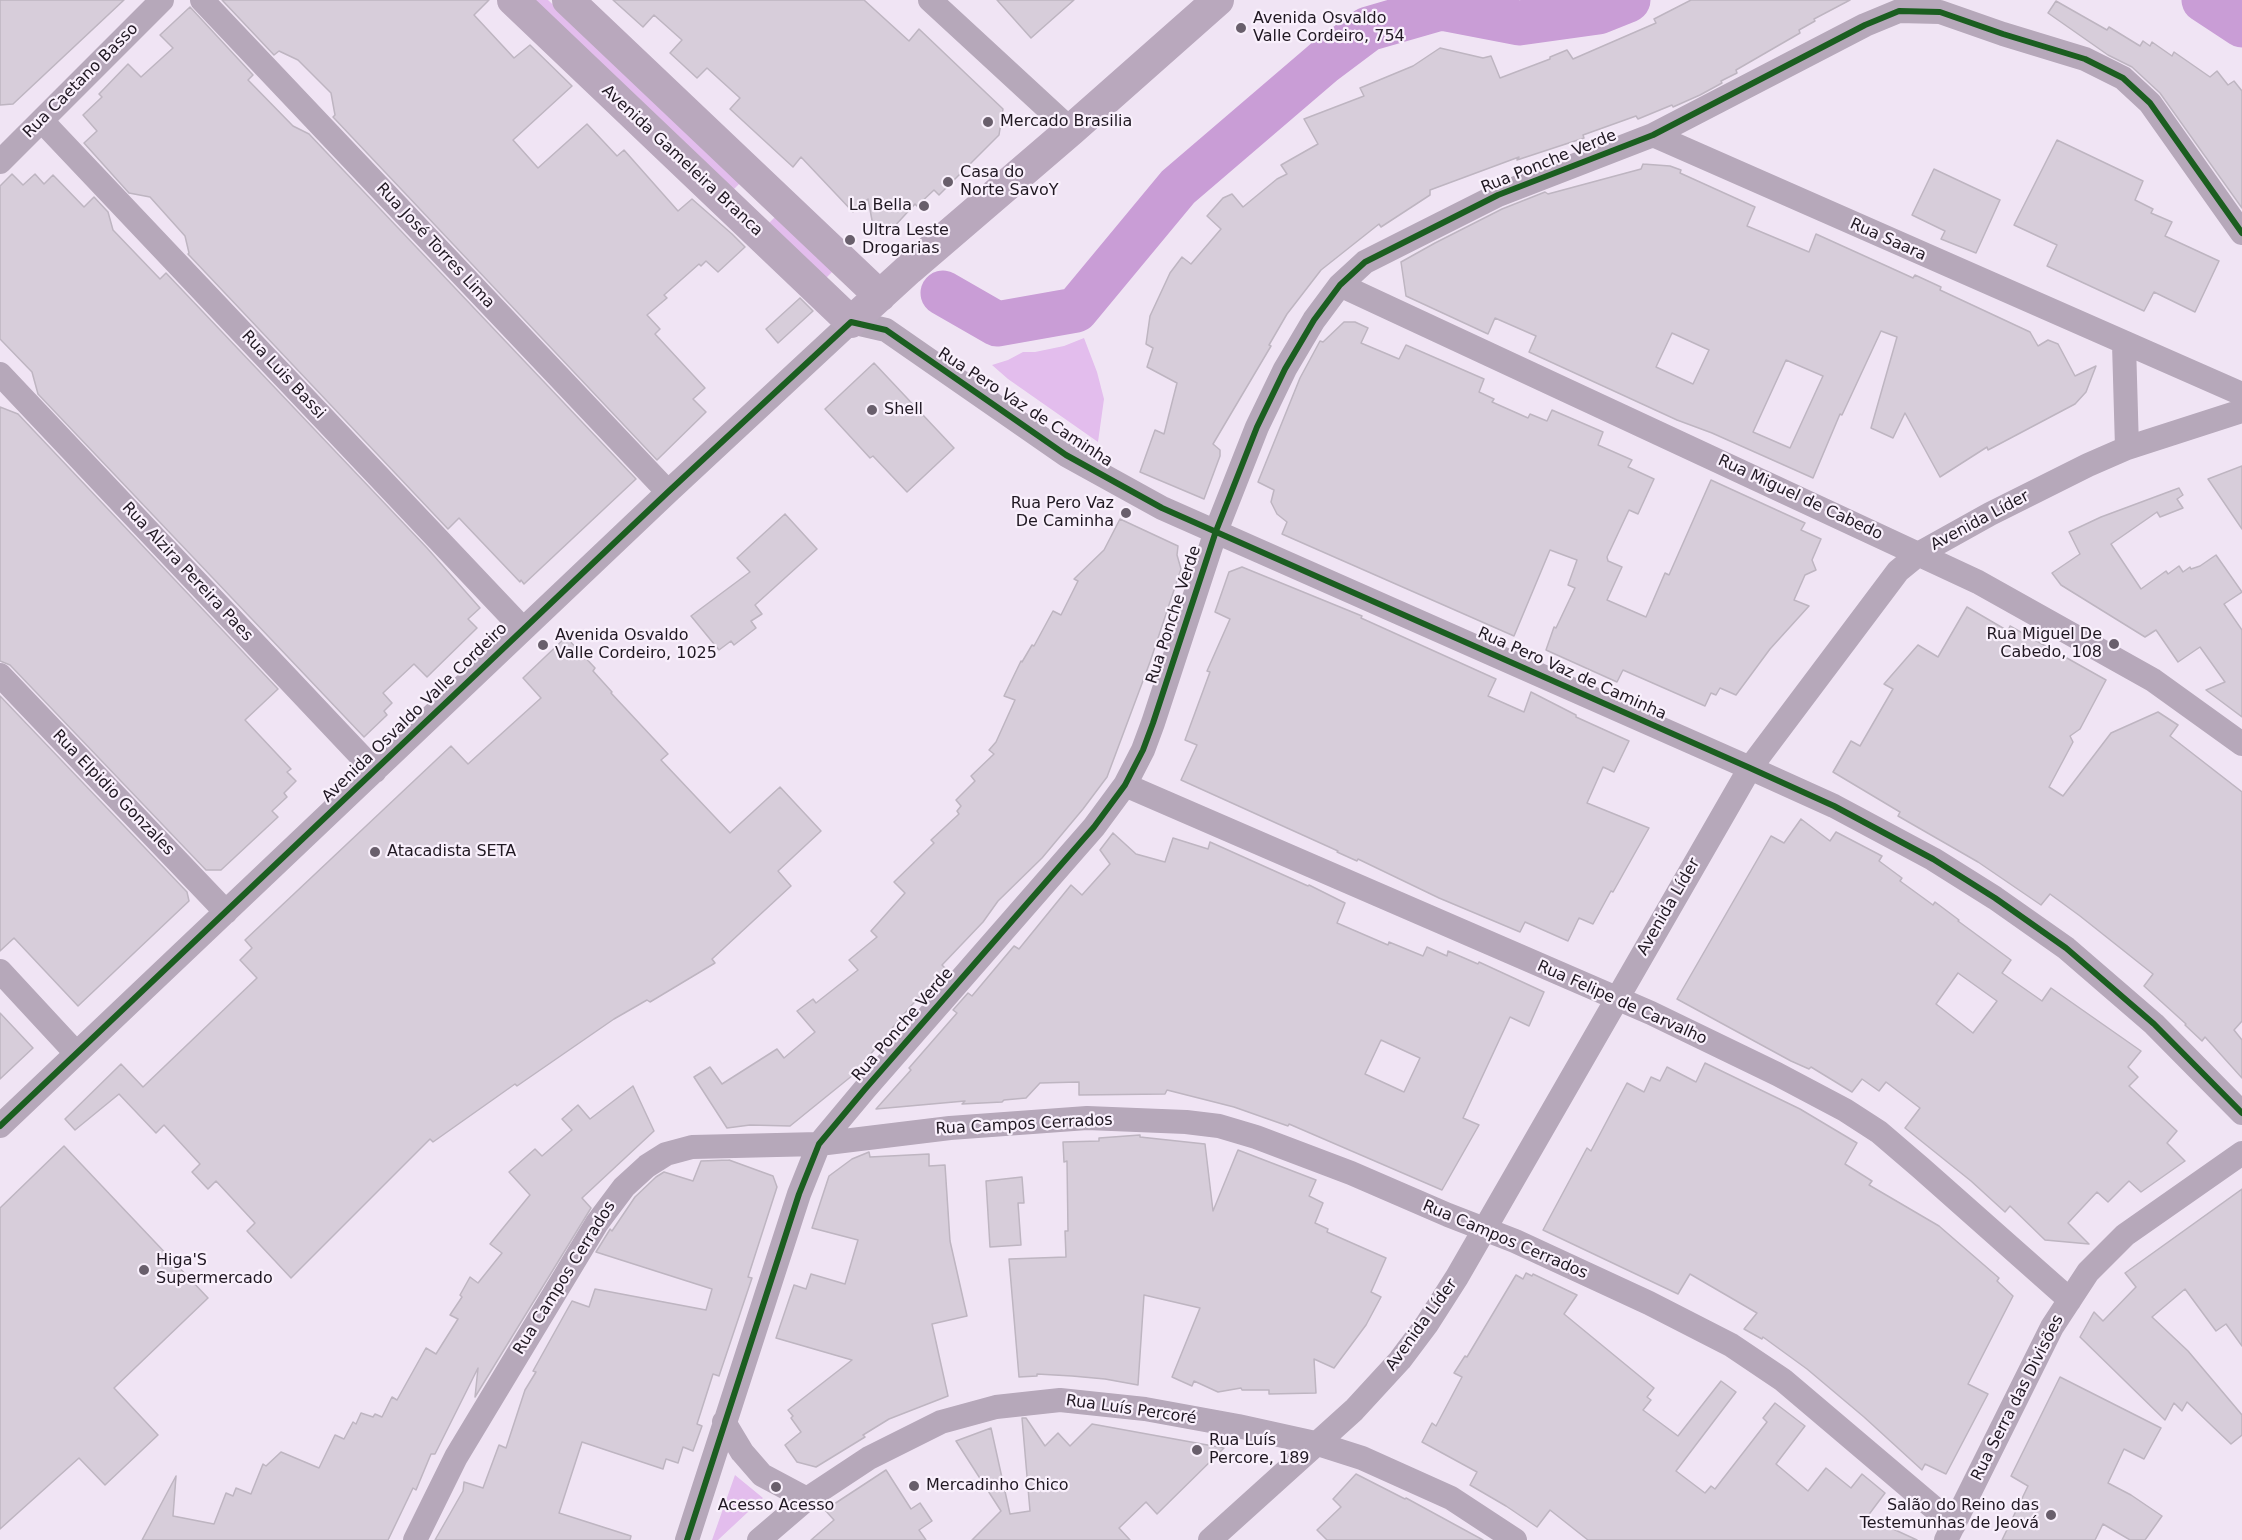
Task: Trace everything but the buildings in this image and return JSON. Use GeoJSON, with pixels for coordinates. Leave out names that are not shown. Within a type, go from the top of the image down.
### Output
{"type":"FeatureCollection","features":[{"type":"Feature","properties":{"kind":"main road","name":"Avenida Gameleira Branca"},"geometry":{"type":"LineString","coordinates":[[513,0],[851,322]]}},
{"type":"Feature","properties":{"kind":"main road"},"geometry":{"type":"LineString","coordinates":[[568,0],[880,296]]}},
{"type":"Feature","properties":{"kind":"main road","name":"Avenida Osvaldo Valle Cordeiro"},"geometry":{"type":"LineString","coordinates":[[851,322],[1218,0]]}},
{"type":"Feature","properties":{"kind":"main road"},"geometry":{"type":"LineString","coordinates":[[746,222],[774,195]]}},
{"type":"Feature","properties":{"kind":"street","name":"Rua Caetano Basso"},"geometry":{"type":"LineString","coordinates":[[3,152],[42,121],[162,0]]}},
{"type":"Feature","properties":{"kind":"street","name":"Rua José Torres Lima"},"geometry":{"type":"LineString","coordinates":[[202,0],[668,492]]}},
{"type":"Feature","properties":{"kind":"street"},"geometry":{"type":"LineString","coordinates":[[930,0],[1071,130]]}},
{"type":"Feature","properties":{"kind":"street","name":"Rua Ponche Verde"},"geometry":{"type":"LineString","coordinates":[[687,1540],[799,1194],[819,1144],[1094,827],[1125,785],[1154,723],[1216,531],[1257,427],[1285,369],[1314,320],[1340,285],[1365,261],[1498,195],[1653,135],[1865,25],[1899,10],[1940,12],[2085,59],[2123,78],[2150,103],[2242,233]]}},
{"type":"Feature","properties":{"kind":"street","name":"Rua Luis Bassi"},"geometry":{"type":"LineString","coordinates":[[42,121],[523,630]]}},
{"type":"Feature","properties":{"kind":"street","name":"Rua Saara"},"geometry":{"type":"LineString","coordinates":[[1653,135],[2242,394]]}},
{"type":"Feature","properties":{"kind":"street","name":"Rua Miguel de Cabedo"},"geometry":{"type":"LineString","coordinates":[[1340,285],[1978,582],[2153,680],[2242,744]]}},
{"type":"Feature","properties":{"kind":"street"},"geometry":{"type":"LineString","coordinates":[[880,296],[886,330]]}},
{"type":"Feature","properties":{"kind":"street","name":"Avenida Osvaldo Valle Cordeiro"},"geometry":{"type":"LineString","coordinates":[[0,1126],[668,492],[851,322]]}},
{"type":"Feature","properties":{"kind":"street","name":"Rua Pero Vaz de Caminha"},"geometry":{"type":"LineString","coordinates":[[851,322],[886,330],[1066,455],[1162,508],[1834,806],[1933,859],[1995,898],[2066,948],[2154,1024],[2242,1113]]}},
{"type":"Feature","properties":{"kind":"street"},"geometry":{"type":"LineString","coordinates":[[2124,344],[2127,448]]}},
{"type":"Feature","properties":{"kind":"street","name":"Rua Alzira Pereira Paes"},"geometry":{"type":"LineString","coordinates":[[0,374],[375,771]]}},
{"type":"Feature","properties":{"kind":"street","name":"Avenida Líder"},"geometry":{"type":"LineString","coordinates":[[1210,1540],[1354,1410],[1400,1360],[1427,1324],[1750,768],[1898,571],[1920,554],[1990,514],[2127,448],[2242,411]]}},
{"type":"Feature","properties":{"kind":"street","name":"Rua Elpidio Gonzales"},"geometry":{"type":"LineString","coordinates":[[0,675],[226,912]]}},
{"type":"Feature","properties":{"kind":"street","name":"Rua Felipe de Carvalho"},"geometry":{"type":"LineString","coordinates":[[1125,785],[1651,1013],[1845,1110],[1871,1127],[1921,1168],[2070,1300]]}},
{"type":"Feature","properties":{"kind":"street"},"geometry":{"type":"LineString","coordinates":[[0,971],[76,1053]]}},
{"type":"Feature","properties":{"kind":"street","name":"Rua Campos Cerrados"},"geometry":{"type":"LineString","coordinates":[[415,1540],[456,1457],[597,1223],[624,1187],[647,1166],[666,1154],[692,1147],[819,1144],[950,1128],[1087,1118],[1186,1122],[1219,1126],[1256,1137],[1351,1173],[1515,1241],[1649,1303],[1759,1362],[1865,1448],[1950,1532]]}},
{"type":"Feature","properties":{"kind":"street","name":"Rua Serra das Divisões"},"geometry":{"type":"LineString","coordinates":[[1950,1532],[2052,1327],[2088,1272],[2125,1235],[2242,1153]]}},
{"type":"Feature","properties":{"kind":"street","name":"Rua Luís Percoré"},"geometry":{"type":"LineString","coordinates":[[759,1540],[807,1499],[869,1458],[941,1422],[996,1407],[1060,1400],[1145,1409],[1315,1443],[1404,1475],[1451,1498],[1515,1540]]}},
{"type":"Feature","properties":{"kind":"street"},"geometry":{"type":"LineString","coordinates":[[724,1422],[742,1452],[762,1475],[807,1499]]}},
{"type":"Feature","properties":{"kind":"shaded area"},"geometry":{"type":"Polygon","coordinates":[[[534,0],[548,0],[740,183],[733,190],[534,0]]]}},
{"type":"Feature","properties":{"kind":"shaded area"},"geometry":{"type":"Polygon","coordinates":[[[776,216],[833,271],[826,278],[769,223],[776,216]]]}},
{"type":"Feature","properties":{"kind":"shaded area"},"geometry":{"type":"Polygon","coordinates":[[[1084,338],[1104,399],[1098,442],[1008,379],[992,365],[1023,352],[1064,346],[1084,338]]]}},
{"type":"Feature","properties":{"kind":"shaded area"},"geometry":{"type":"Polygon","coordinates":[[[735,1475],[763,1498],[718,1540],[712,1540],[735,1475]]]}},
{"type":"Feature","properties":{"kind":"waterway"},"geometry":{"type":"LineString","coordinates":[[943,293],[997,324],[1076,310],[1178,187],[1324,62],[1368,29],[1441,8],[1519,23],[1598,12],[1628,0]]}},
{"type":"Feature","properties":{"kind":"waterway"},"geometry":{"type":"LineString","coordinates":[[2204,0],[2242,25]]}},
{"type":"Feature","properties":{"kind":"cycle path"},"geometry":{"type":"LineString","coordinates":[[687,1540],[799,1194],[819,1144],[1094,827],[1125,785],[1143,750],[1153,723],[1216,531],[1257,427],[1285,369],[1314,320],[1340,285],[1365,262],[1498,195],[1653,135],[1865,25],[1899,11],[1940,12],[2085,59],[2123,78],[2150,103],[2242,233]]}},
{"type":"Feature","properties":{"kind":"cycle path"},"geometry":{"type":"LineString","coordinates":[[0,1126],[668,492],[851,322],[886,330],[1066,455],[1162,508],[1834,806],[1933,859],[1995,898],[2066,948],[2154,1024],[2242,1113]]}},
{"type":"Feature","properties":{"kind":"place","name":"Avenida Osvaldo Valle Cordeiro, 754"},"geometry":{"type":"Point","coordinates":[1241,28]}},
{"type":"Feature","properties":{"kind":"place","name":"Mercado Brasilia"},"geometry":{"type":"Point","coordinates":[988,122]}},
{"type":"Feature","properties":{"kind":"place","name":"Casa do Norte SavoY"},"geometry":{"type":"Point","coordinates":[948,182]}},
{"type":"Feature","properties":{"kind":"place","name":"La Bella"},"geometry":{"type":"Point","coordinates":[924,206]}},
{"type":"Feature","properties":{"kind":"place","name":"Ultra Leste Drogarias"},"geometry":{"type":"Point","coordinates":[850,240]}},
{"type":"Feature","properties":{"kind":"place","name":"Shell"},"geometry":{"type":"Point","coordinates":[872,410]}},
{"type":"Feature","properties":{"kind":"place","name":"Rua Pero Vaz De Caminha"},"geometry":{"type":"Point","coordinates":[1126,513]}},
{"type":"Feature","properties":{"kind":"place","name":"Rua Miguel De Cabedo, 108"},"geometry":{"type":"Point","coordinates":[2114,644]}},
{"type":"Feature","properties":{"kind":"place","name":"Avenida Osvaldo Valle Cordeiro, 1025"},"geometry":{"type":"Point","coordinates":[543,645]}},
{"type":"Feature","properties":{"kind":"place","name":"Atacadista SETA"},"geometry":{"type":"Point","coordinates":[375,852]}},
{"type":"Feature","properties":{"kind":"place","name":"Higa'S Supermercado"},"geometry":{"type":"Point","coordinates":[144,1270]}},
{"type":"Feature","properties":{"kind":"place","name":"Rua Luís Percore, 189"},"geometry":{"type":"Point","coordinates":[1197,1450]}},
{"type":"Feature","properties":{"kind":"place","name":"Mercadinho Chico"},"geometry":{"type":"Point","coordinates":[914,1486]}},
{"type":"Feature","properties":{"kind":"place","name":"Acesso Acesso"},"geometry":{"type":"Point","coordinates":[776,1487]}},
{"type":"Feature","properties":{"kind":"place","name":"Salão do Reino das Testemunhas de Jeová"},"geometry":{"type":"Point","coordinates":[2051,1515]}}]}
